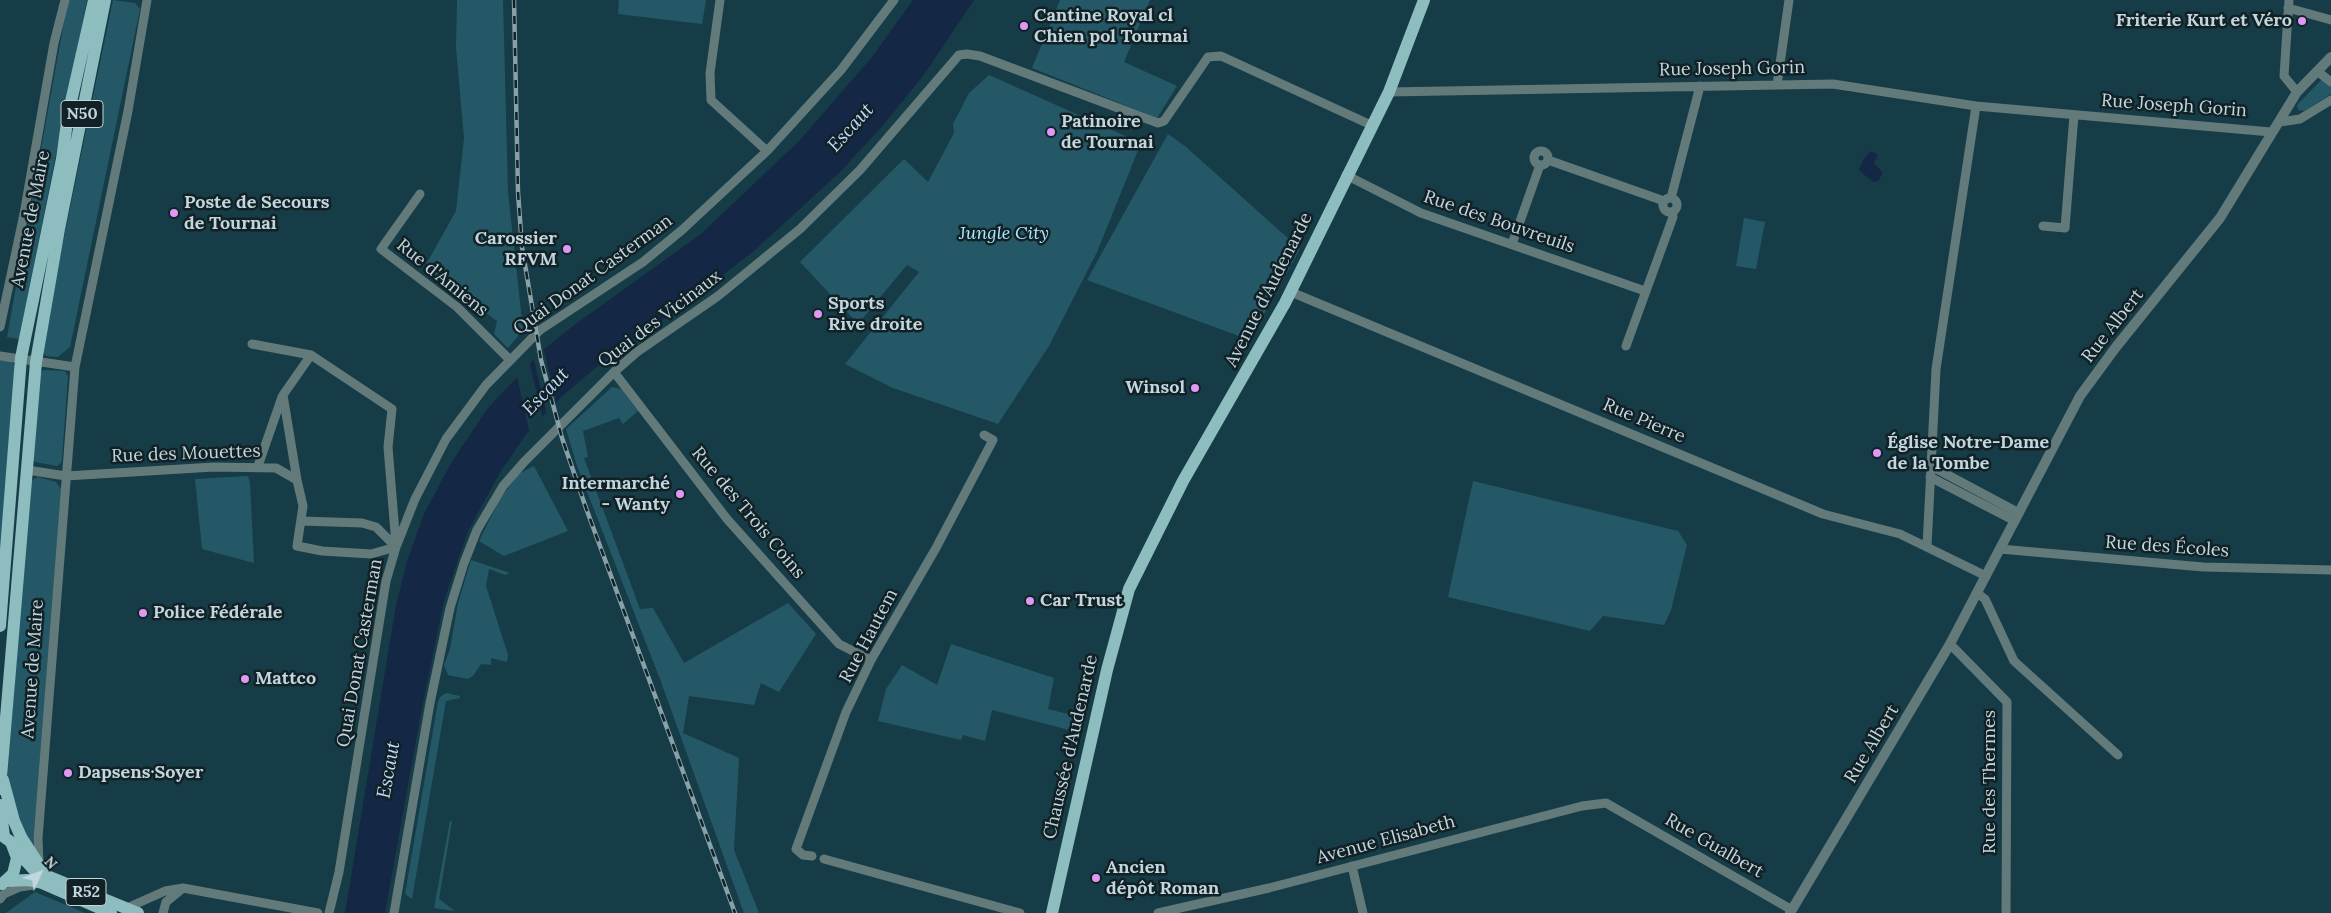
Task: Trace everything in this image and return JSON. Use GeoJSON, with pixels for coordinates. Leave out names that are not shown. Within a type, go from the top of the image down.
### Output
{"type":"FeatureCollection","features":[{"type":"Feature","properties":{"kind":"main road","name":"Avenue de Maire"},"geometry":{"type":"LineString","coordinates":[[0,626],[21,358],[62,159],[68,115],[94,0]]}},
{"type":"Feature","properties":{"kind":"main road","name":"Avenue de Maire"},"geometry":{"type":"LineString","coordinates":[[1,784],[36,362],[59,229],[105,0]]}},
{"type":"Feature","properties":{"kind":"main road","name":"Avenue d'Audenarde"},"geometry":{"type":"LineString","coordinates":[[1128,589],[1183,481],[1262,347],[1291,292],[1346,175],[1389,92],[1424,0]]}},
{"type":"Feature","properties":{"kind":"main road","name":"Chaussée d'Audenarde"},"geometry":{"type":"LineString","coordinates":[[1052,913],[1107,670],[1128,589]]}},
{"type":"Feature","properties":{"kind":"main road"},"geometry":{"type":"LineString","coordinates":[[1,784],[21,837],[42,874]]}},
{"type":"Feature","properties":{"kind":"main road"},"geometry":{"type":"LineString","coordinates":[[0,804],[2,835]]}},
{"type":"Feature","properties":{"kind":"main road","name":"R52"},"geometry":{"type":"LineString","coordinates":[[2,835],[35,871],[132,910]]}},
{"type":"Feature","properties":{"kind":"main road","name":"R52"},"geometry":{"type":"LineString","coordinates":[[4,883],[16,866],[15,849]]}},
{"type":"Feature","properties":{"kind":"main road","name":"R52"},"geometry":{"type":"LineString","coordinates":[[4,883],[28,880],[42,874]]}},
{"type":"Feature","properties":{"kind":"main road","name":"R52"},"geometry":{"type":"LineString","coordinates":[[42,874],[111,913]]}},
{"type":"Feature","properties":{"kind":"street","name":"Avenue de Maire"},"geometry":{"type":"LineString","coordinates":[[0,327],[24,214],[48,90],[54,43],[64,0]]}},
{"type":"Feature","properties":{"kind":"street","name":"Avenue de Maire"},"geometry":{"type":"LineString","coordinates":[[42,874],[38,838],[75,367],[128,112],[147,0]]}},
{"type":"Feature","properties":{"kind":"street"},"geometry":{"type":"LineString","coordinates":[[720,0],[710,73],[711,100],[767,151]]}},
{"type":"Feature","properties":{"kind":"street","name":"Quai Donat Casterman"},"geometry":{"type":"LineString","coordinates":[[329,913],[339,872],[386,581],[396,547],[415,499],[446,438],[467,408],[509,359],[540,330],[643,262],[682,230],[767,151],[841,70],[894,0]]}},
{"type":"Feature","properties":{"kind":"street"},"geometry":{"type":"LineString","coordinates":[[1777,85],[1789,0]]}},
{"type":"Feature","properties":{"kind":"street"},"geometry":{"type":"LineString","coordinates":[[2296,92],[2284,76],[2288,4],[2331,20]]}},
{"type":"Feature","properties":{"kind":"street","name":"Quai des Vicinaux"},"geometry":{"type":"LineString","coordinates":[[394,913],[442,642],[457,582],[469,548],[487,512],[503,486],[524,462],[614,372],[637,352],[718,296],[800,229],[860,170],[959,55],[980,56],[1158,123],[1164,121],[1208,57],[1221,56],[1371,125]]}},
{"type":"Feature","properties":{"kind":"street","name":"Rue Albert"},"geometry":{"type":"LineString","coordinates":[[1791,911],[1950,644],[2080,396],[2116,347],[2220,218],[2253,167],[2271,132],[2280,122],[2296,92],[2331,57]]}},
{"type":"Feature","properties":{"kind":"street"},"geometry":{"type":"LineString","coordinates":[[2318,71],[2331,82]]}},
{"type":"Feature","properties":{"kind":"street","name":"Rue Joseph Gorin"},"geometry":{"type":"LineString","coordinates":[[1389,92],[1833,84],[1976,106],[2271,132]]}},
{"type":"Feature","properties":{"kind":"street"},"geometry":{"type":"LineString","coordinates":[[1626,346],[1673,217],[1672,212],[1664,209],[1700,86]]}},
{"type":"Feature","properties":{"kind":"street"},"geometry":{"type":"LineString","coordinates":[[2280,122],[2300,119],[2331,100]]}},
{"type":"Feature","properties":{"kind":"street"},"geometry":{"type":"LineString","coordinates":[[1927,546],[1936,369],[1976,106]]}},
{"type":"Feature","properties":{"kind":"street"},"geometry":{"type":"LineString","coordinates":[[2043,226],[2065,228],[2074,115]]}},
{"type":"Feature","properties":{"kind":"street"},"geometry":{"type":"LineString","coordinates":[[1512,244],[1544,163],[1668,200]]}},
{"type":"Feature","properties":{"kind":"street","name":"Rue des Bouvreuils"},"geometry":{"type":"LineString","coordinates":[[1346,175],[1420,213],[1645,291]]}},
{"type":"Feature","properties":{"kind":"street","name":"Rue d'Amiens"},"geometry":{"type":"LineString","coordinates":[[420,194],[381,249],[457,307],[509,359]]}},
{"type":"Feature","properties":{"kind":"street","name":"Rue Pierre"},"geometry":{"type":"LineString","coordinates":[[1291,292],[1823,514],[1900,534],[1986,576]]}},
{"type":"Feature","properties":{"kind":"street"},"geometry":{"type":"LineString","coordinates":[[252,344],[311,354],[392,409],[388,447],[396,547]]}},
{"type":"Feature","properties":{"kind":"street"},"geometry":{"type":"LineString","coordinates":[[258,466],[283,394],[311,354]]}},
{"type":"Feature","properties":{"kind":"street"},"geometry":{"type":"LineString","coordinates":[[0,356],[75,367]]}},
{"type":"Feature","properties":{"kind":"street","name":"Rue des Trois Coins"},"geometry":{"type":"LineString","coordinates":[[614,372],[727,519],[839,644],[871,660]]}},
{"type":"Feature","properties":{"kind":"street"},"geometry":{"type":"LineString","coordinates":[[283,394],[296,480],[303,506],[297,546],[322,551],[371,554],[396,547]]}},
{"type":"Feature","properties":{"kind":"street","name":"Rue Hautem"},"geometry":{"type":"LineString","coordinates":[[812,856],[803,854],[796,849],[846,712],[871,660],[936,548],[993,440],[984,435]]}},
{"type":"Feature","properties":{"kind":"street","name":"Rue des Mouettes"},"geometry":{"type":"LineString","coordinates":[[66,476],[258,466],[276,468],[296,480]]}},
{"type":"Feature","properties":{"kind":"street"},"geometry":{"type":"LineString","coordinates":[[1931,466],[1968,486],[1991,504]]}},
{"type":"Feature","properties":{"kind":"street"},"geometry":{"type":"LineString","coordinates":[[27,470],[66,476]]}},
{"type":"Feature","properties":{"kind":"street"},"geometry":{"type":"LineString","coordinates":[[1930,477],[1964,495],[1991,504],[2017,517]]}},
{"type":"Feature","properties":{"kind":"street"},"geometry":{"type":"LineString","coordinates":[[1964,495],[1968,486]]}},
{"type":"Feature","properties":{"kind":"street"},"geometry":{"type":"LineString","coordinates":[[301,520],[362,523],[376,526],[396,547]]}},
{"type":"Feature","properties":{"kind":"street","name":"Rue des Écoles"},"geometry":{"type":"LineString","coordinates":[[2000,549],[2203,567],[2331,570]]}},
{"type":"Feature","properties":{"kind":"street"},"geometry":{"type":"LineString","coordinates":[[1977,593],[1985,599],[2014,661],[2118,755]]}},
{"type":"Feature","properties":{"kind":"street","name":"Rue des Thermes"},"geometry":{"type":"LineString","coordinates":[[1950,644],[2007,702],[2006,913]]}},
{"type":"Feature","properties":{"kind":"street","name":"Avenue Elisabeth"},"geometry":{"type":"LineString","coordinates":[[1158,913],[1352,866],[1582,806],[1606,803],[1620,809]]}},
{"type":"Feature","properties":{"kind":"street","name":"Rue Gualbert"},"geometry":{"type":"LineString","coordinates":[[1620,809],[1791,911]]}},
{"type":"Feature","properties":{"kind":"street"},"geometry":{"type":"LineString","coordinates":[[824,859],[1020,913]]}},
{"type":"Feature","properties":{"kind":"street"},"geometry":{"type":"LineString","coordinates":[[1352,866],[1363,913]]}},
{"type":"Feature","properties":{"kind":"street"},"geometry":{"type":"LineString","coordinates":[[0,900],[4,894],[42,874]]}},
{"type":"Feature","properties":{"kind":"street"},"geometry":{"type":"LineString","coordinates":[[163,913],[166,902],[183,888]]}},
{"type":"Feature","properties":{"kind":"street"},"geometry":{"type":"LineString","coordinates":[[132,910],[165,891],[183,888],[318,913]]}},
{"type":"Feature","properties":{"kind":"green space"},"geometry":{"type":"Polygon","coordinates":[[[68,0],[87,0],[19,339],[7,337],[68,0]]]}},
{"type":"Feature","properties":{"kind":"green space"},"geometry":{"type":"Polygon","coordinates":[[[113,0],[135,3],[140,9],[70,347],[58,357],[46,356],[41,349],[113,0]]]}},
{"type":"Feature","properties":{"kind":"green space"},"geometry":{"type":"Polygon","coordinates":[[[457,0],[503,0],[508,192],[523,330],[508,348],[494,334],[497,321],[424,268],[456,211],[464,138],[456,48],[457,0]]]}},
{"type":"Feature","properties":{"kind":"green space"},"geometry":{"type":"Polygon","coordinates":[[[619,0],[706,0],[702,24],[618,14],[619,0]]]}},
{"type":"Feature","properties":{"kind":"green space"},"geometry":{"type":"Polygon","coordinates":[[[1060,0],[1150,0],[1124,62],[1177,86],[1157,118],[1032,68],[1060,0]]]}},
{"type":"Feature","properties":{"kind":"green space","name":"Jungle City"},"geometry":{"type":"Polygon","coordinates":[[[989,75],[1141,143],[1097,252],[1049,346],[998,424],[893,388],[845,364],[919,272],[907,265],[858,324],[800,262],[904,159],[928,182],[954,133],[953,124],[969,93],[989,75]]]}},
{"type":"Feature","properties":{"kind":"green space"},"geometry":{"type":"Polygon","coordinates":[[[2324,77],[2331,87],[2331,94],[2304,111],[2298,110],[2297,105],[2324,77]]]}},
{"type":"Feature","properties":{"kind":"green space"},"geometry":{"type":"Polygon","coordinates":[[[1168,134],[1185,146],[1300,249],[1254,332],[1247,339],[1087,280],[1168,134]]]}},
{"type":"Feature","properties":{"kind":"green space"},"geometry":{"type":"Polygon","coordinates":[[[1744,218],[1765,222],[1756,269],[1736,266],[1744,218]]]}},
{"type":"Feature","properties":{"kind":"green space"},"geometry":{"type":"Polygon","coordinates":[[[5,359],[11,361],[15,366],[0,563],[0,361],[5,359]]]}},
{"type":"Feature","properties":{"kind":"green space"},"geometry":{"type":"Polygon","coordinates":[[[44,370],[65,371],[68,376],[62,459],[61,463],[57,466],[35,462],[33,458],[39,373],[44,370]]]}},
{"type":"Feature","properties":{"kind":"green space"},"geometry":{"type":"Polygon","coordinates":[[[612,387],[621,389],[638,411],[623,424],[619,418],[583,431],[588,457],[584,458],[640,609],[653,608],[684,663],[788,603],[816,634],[779,692],[761,683],[754,705],[689,696],[683,733],[739,758],[734,850],[759,913],[744,913],[660,679],[577,466],[566,429],[612,387]]]}},
{"type":"Feature","properties":{"kind":"green space"},"geometry":{"type":"Polygon","coordinates":[[[534,466],[568,531],[504,556],[479,541],[500,499],[518,474],[534,466]]]}},
{"type":"Feature","properties":{"kind":"green space"},"geometry":{"type":"Polygon","coordinates":[[[248,476],[250,483],[254,563],[202,549],[195,479],[248,476]]]}},
{"type":"Feature","properties":{"kind":"green space"},"geometry":{"type":"Polygon","coordinates":[[[38,477],[56,482],[61,489],[33,845],[29,843],[16,813],[7,782],[30,481],[38,477]]]}},
{"type":"Feature","properties":{"kind":"green space"},"geometry":{"type":"Polygon","coordinates":[[[1473,481],[1678,531],[1687,545],[1671,610],[1664,625],[1603,616],[1590,631],[1448,597],[1473,481]]]}},
{"type":"Feature","properties":{"kind":"green space"},"geometry":{"type":"Polygon","coordinates":[[[471,560],[510,573],[505,575],[489,569],[486,586],[508,655],[507,662],[491,658],[491,665],[481,664],[473,676],[468,679],[448,675],[444,665],[450,649],[458,603],[471,560]]]}},
{"type":"Feature","properties":{"kind":"green space"},"geometry":{"type":"Polygon","coordinates":[[[951,644],[1054,678],[1048,709],[1080,717],[1077,732],[992,710],[985,741],[963,735],[961,740],[878,721],[886,689],[902,665],[937,685],[951,644]]]}},
{"type":"Feature","properties":{"kind":"green space"},"geometry":{"type":"Polygon","coordinates":[[[446,693],[460,696],[460,698],[446,701],[412,899],[405,894],[438,702],[440,697],[446,693]]]}},
{"type":"Feature","properties":{"kind":"green space"},"geometry":{"type":"Polygon","coordinates":[[[450,821],[452,821],[439,899],[455,911],[434,908],[450,821]]]}},
{"type":"Feature","properties":{"kind":"green space"},"geometry":{"type":"Polygon","coordinates":[[[35,892],[85,913],[6,913],[35,892]]]}},
{"type":"Feature","properties":{"kind":"water","name":"Escaut"},"geometry":{"type":"Polygon","coordinates":[[[913,0],[974,0],[923,76],[884,124],[841,171],[755,250],[683,306],[611,355],[562,396],[527,433],[499,474],[468,531],[444,601],[420,718],[385,913],[345,913],[396,605],[407,561],[424,514],[451,463],[488,408],[542,351],[569,329],[702,233],[800,140],[872,57],[913,0]]]}},
{"type":"Feature","properties":{"kind":"water"},"geometry":{"type":"Polygon","coordinates":[[[1871,151],[1878,155],[1874,163],[1883,173],[1878,181],[1873,182],[1859,170],[1864,158],[1871,151]]]}},
{"type":"Feature","properties":{"kind":"pier"},"geometry":{"type":"Polygon","coordinates":[[[543,347],[557,405],[547,415],[533,356],[543,347]]]}},
{"type":"Feature","properties":{"kind":"pier"},"geometry":{"type":"Polygon","coordinates":[[[529,360],[543,420],[530,434],[516,373],[529,360]]]}},
{"type":"Feature","properties":{"kind":"railway"},"geometry":{"type":"LineString","coordinates":[[514,0],[518,192],[522,247],[541,360],[562,438],[586,508],[735,913]]}},
{"type":"Feature","properties":{"kind":"place","name":"Friterie Kurt et Véro"},"geometry":{"type":"Point","coordinates":[2302,21]}},
{"type":"Feature","properties":{"kind":"place","name":"Cantine Royal cl Chien pol Tournai"},"geometry":{"type":"Point","coordinates":[1024,26]}},
{"type":"Feature","properties":{"kind":"place","name":"Patinoire de Tournai"},"geometry":{"type":"Point","coordinates":[1051,132]}},
{"type":"Feature","properties":{"kind":"place","name":"Poste de Secours de Tournai"},"geometry":{"type":"Point","coordinates":[174,213]}},
{"type":"Feature","properties":{"kind":"place","name":"Carossier RFVM"},"geometry":{"type":"Point","coordinates":[567,249]}},
{"type":"Feature","properties":{"kind":"place","name":"Sports Rive droite"},"geometry":{"type":"Point","coordinates":[818,314]}},
{"type":"Feature","properties":{"kind":"place","name":"Winsol"},"geometry":{"type":"Point","coordinates":[1195,388]}},
{"type":"Feature","properties":{"kind":"place","name":"Église Notre-Dame de la Tombe"},"geometry":{"type":"Point","coordinates":[1877,453]}},
{"type":"Feature","properties":{"kind":"place","name":"Intermarché - Wanty"},"geometry":{"type":"Point","coordinates":[680,494]}},
{"type":"Feature","properties":{"kind":"place","name":"Car Trust"},"geometry":{"type":"Point","coordinates":[1030,601]}},
{"type":"Feature","properties":{"kind":"place","name":"Police Fédérale"},"geometry":{"type":"Point","coordinates":[143,613]}},
{"type":"Feature","properties":{"kind":"place","name":"Mattco"},"geometry":{"type":"Point","coordinates":[245,679]}},
{"type":"Feature","properties":{"kind":"place","name":"Dapsens·Soyer"},"geometry":{"type":"Point","coordinates":[68,773]}},
{"type":"Feature","properties":{"kind":"place","name":"Ancien dépôt Roman"},"geometry":{"type":"Point","coordinates":[1096,878]}}]}
